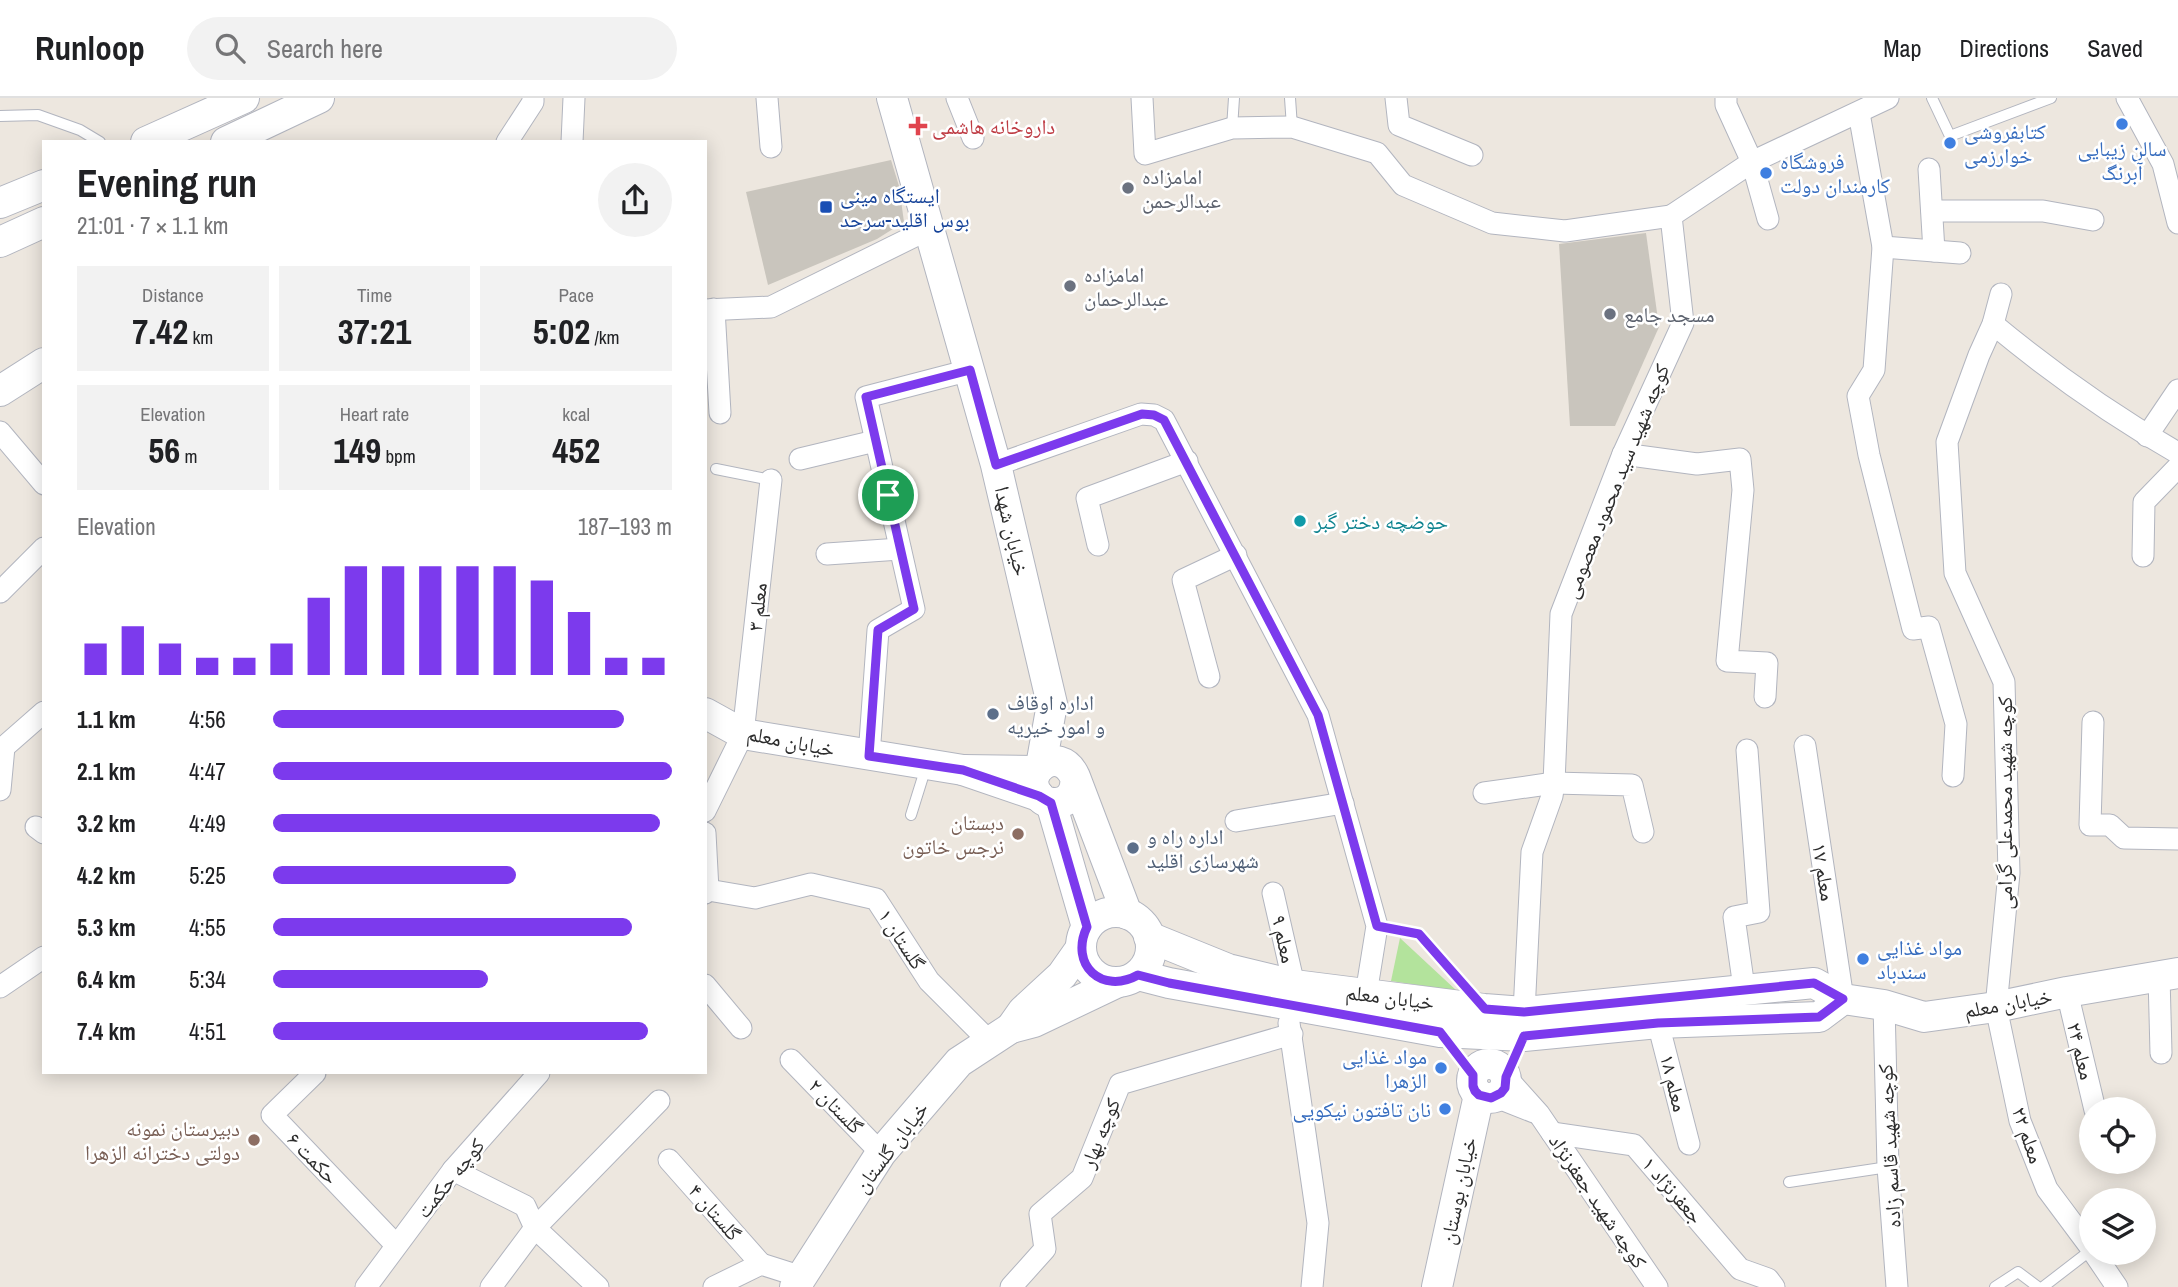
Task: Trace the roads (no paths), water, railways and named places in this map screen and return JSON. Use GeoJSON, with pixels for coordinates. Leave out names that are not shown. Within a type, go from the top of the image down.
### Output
{"type":"FeatureCollection","features":[{"type":"Feature","properties":{"kind":"main road"},"geometry":{"type":"LineString","coordinates":[[150,140],[244,98]]}},
{"type":"Feature","properties":{"kind":"main road"},"geometry":{"type":"LineString","coordinates":[[242,139],[319,98]]}},
{"type":"Feature","properties":{"kind":"main road","name":"خیابان شهدا"},"geometry":{"type":"LineString","coordinates":[[892,98],[996,465],[1052,704],[1042,784]]}},
{"type":"Feature","properties":{"kind":"main road"},"geometry":{"type":"LineString","coordinates":[[0,203],[42,186]]}},
{"type":"Feature","properties":{"kind":"main road"},"geometry":{"type":"LineString","coordinates":[[0,242],[42,223]]}},
{"type":"Feature","properties":{"kind":"main road"},"geometry":{"type":"LineString","coordinates":[[0,390],[42,364]]}},
{"type":"Feature","properties":{"kind":"main road","name":"خیابان معلم"},"geometry":{"type":"LineString","coordinates":[[707,714],[743,734],[1042,784],[1047,762],[1068,765],[1128,914]]}},
{"type":"Feature","properties":{"kind":"main road"},"geometry":{"type":"LineString","coordinates":[[1042,784],[1084,938],[1083,959],[1088,969],[1107,981],[1128,979]]}},
{"type":"Feature","properties":{"kind":"main road"},"geometry":{"type":"LineString","coordinates":[[1110,913],[1128,914],[1144,927],[1149,937],[1150,958],[1145,967],[1128,979],[1000,1035],[1062,975],[1101,916],[1110,913]]}},
{"type":"Feature","properties":{"kind":"main road","name":"خیابان معلم"},"geometry":{"type":"LineString","coordinates":[[1149,937],[1289,994],[1440,1032],[1524,1024],[1745,988],[1814,983],[1843,999],[1884,1004],[1924,1017],[1996,1007],[2173,974]]}},
{"type":"Feature","properties":{"kind":"main road","name":"خیابان معلم"},"geometry":{"type":"LineString","coordinates":[[1128,979],[1289,994],[1366,994],[1485,1009],[1524,1024],[1658,1023],[1819,1017],[1843,999]]}},
{"type":"Feature","properties":{"kind":"main road","name":"خیابان بوستان"},"geometry":{"type":"LineString","coordinates":[[1437,1287],[1489,1086],[1524,1024]]}},
{"type":"Feature","properties":{"kind":"main road"},"geometry":{"type":"LineString","coordinates":[[1440,1032],[1489,1086]]}},
{"type":"Feature","properties":{"kind":"main road","name":"خیابان گلستان"},"geometry":{"type":"LineString","coordinates":[[798,1282],[881,1153],[960,1062],[1000,1035]]}},
{"type":"Feature","properties":{"kind":"street"},"geometry":{"type":"LineString","coordinates":[[508,140],[533,98]]}},
{"type":"Feature","properties":{"kind":"street"},"geometry":{"type":"LineString","coordinates":[[572,140],[574,98]]}},
{"type":"Feature","properties":{"kind":"street"},"geometry":{"type":"LineString","coordinates":[[767,98],[771,147]]}},
{"type":"Feature","properties":{"kind":"street"},"geometry":{"type":"LineString","coordinates":[[957,98],[973,138]]}},
{"type":"Feature","properties":{"kind":"street"},"geometry":{"type":"LineString","coordinates":[[1142,98],[1145,154],[1232,128],[1292,127],[1377,153],[1403,185],[1492,223],[1565,231],[1671,216],[1752,162],[1888,98]]}},
{"type":"Feature","properties":{"kind":"street"},"geometry":{"type":"LineString","coordinates":[[1396,98],[1399,125],[1472,155]]}},
{"type":"Feature","properties":{"kind":"street"},"geometry":{"type":"LineString","coordinates":[[1726,98],[1752,162],[1768,219]]}},
{"type":"Feature","properties":{"kind":"street"},"geometry":{"type":"LineString","coordinates":[[2127,98],[2163,164],[2178,223]]}},
{"type":"Feature","properties":{"kind":"street"},"geometry":{"type":"LineString","coordinates":[[1859,113],[1882,247],[1874,370],[1858,396],[1869,455],[1913,629],[1930,627],[1956,724],[1953,776]]}},
{"type":"Feature","properties":{"kind":"street"},"geometry":{"type":"LineString","coordinates":[[1929,169],[1934,251]]}},
{"type":"Feature","properties":{"kind":"street"},"geometry":{"type":"LineString","coordinates":[[1932,211],[2043,211],[2093,220]]}},
{"type":"Feature","properties":{"kind":"street","name":"کوچه شهید سید محمود معصومی"},"geometry":{"type":"LineString","coordinates":[[1524,1024],[1532,852],[1554,783],[1561,614],[1623,454],[1682,323],[1671,216]]}},
{"type":"Feature","properties":{"kind":"street"},"geometry":{"type":"LineString","coordinates":[[720,413],[710,310],[771,307],[930,228]]}},
{"type":"Feature","properties":{"kind":"street"},"geometry":{"type":"LineString","coordinates":[[1882,247],[1960,253]]}},
{"type":"Feature","properties":{"kind":"street","name":"کوچه شهید محمدعلی گرامی"},"geometry":{"type":"LineString","coordinates":[[1996,1007],[2009,873],[2004,682],[1955,573],[1947,442],[1993,324],[2001,294]]}},
{"type":"Feature","properties":{"kind":"street"},"geometry":{"type":"LineString","coordinates":[[1993,324],[2036,359],[2147,436],[2178,453]]}},
{"type":"Feature","properties":{"kind":"street"},"geometry":{"type":"LineString","coordinates":[[869,756],[878,630],[914,609],[866,397],[970,370]]}},
{"type":"Feature","properties":{"kind":"street"},"geometry":{"type":"LineString","coordinates":[[2147,436],[2178,390]]}},
{"type":"Feature","properties":{"kind":"street"},"geometry":{"type":"LineString","coordinates":[[996,465],[1142,414],[1154,415],[1164,420],[1318,715],[1377,926],[1366,994]]}},
{"type":"Feature","properties":{"kind":"street"},"geometry":{"type":"LineString","coordinates":[[0,432],[42,482]]}},
{"type":"Feature","properties":{"kind":"street"},"geometry":{"type":"LineString","coordinates":[[800,459],[875,441]]}},
{"type":"Feature","properties":{"kind":"street"},"geometry":{"type":"LineString","coordinates":[[1623,454],[1697,464],[1740,458],[1743,490],[1727,661],[1767,663],[1765,697]]}},
{"type":"Feature","properties":{"kind":"street"},"geometry":{"type":"LineString","coordinates":[[1098,545],[1087,498],[1187,461]]}},
{"type":"Feature","properties":{"kind":"street"},"geometry":{"type":"LineString","coordinates":[[2143,556],[2144,502],[2178,467]]}},
{"type":"Feature","properties":{"kind":"street","name":"معلم ۳"},"geometry":{"type":"LineString","coordinates":[[743,734],[771,480]]}},
{"type":"Feature","properties":{"kind":"street"},"geometry":{"type":"LineString","coordinates":[[827,554],[900,549]]}},
{"type":"Feature","properties":{"kind":"street"},"geometry":{"type":"LineString","coordinates":[[0,592],[42,550]]}},
{"type":"Feature","properties":{"kind":"street"},"geometry":{"type":"LineString","coordinates":[[1209,677],[1183,580],[1236,555]]}},
{"type":"Feature","properties":{"kind":"street"},"geometry":{"type":"LineString","coordinates":[[0,790],[4,747],[42,714]]}},
{"type":"Feature","properties":{"kind":"street"},"geometry":{"type":"LineString","coordinates":[[2093,722],[2090,825],[2110,825],[2124,838],[2178,839]]}},
{"type":"Feature","properties":{"kind":"street"},"geometry":{"type":"LineString","coordinates":[[707,807],[743,734]]}},
{"type":"Feature","properties":{"kind":"street","name":"معلم ۱۷"},"geometry":{"type":"LineString","coordinates":[[1805,746],[1843,999]]}},
{"type":"Feature","properties":{"kind":"street"},"geometry":{"type":"LineString","coordinates":[[1745,988],[1734,917],[1759,912],[1747,750]]}},
{"type":"Feature","properties":{"kind":"street"},"geometry":{"type":"LineString","coordinates":[[1484,793],[1554,783],[1632,785],[1643,832]]}},
{"type":"Feature","properties":{"kind":"street"},"geometry":{"type":"LineString","coordinates":[[1236,821],[1343,803]]}},
{"type":"Feature","properties":{"kind":"street","name":"گلستان ۱"},"geometry":{"type":"LineString","coordinates":[[707,892],[755,898],[811,884],[876,900],[929,981],[1000,1035]]}},
{"type":"Feature","properties":{"kind":"street","name":"معلم ۹"},"geometry":{"type":"LineString","coordinates":[[1273,893],[1289,994],[1318,1223],[1311,1287]]}},
{"type":"Feature","properties":{"kind":"street"},"geometry":{"type":"LineString","coordinates":[[0,987],[42,958]]}},
{"type":"Feature","properties":{"kind":"street"},"geometry":{"type":"LineString","coordinates":[[2161,1053],[2173,974]]}},
{"type":"Feature","properties":{"kind":"street"},"geometry":{"type":"LineString","coordinates":[[707,987],[741,1028]]}},
{"type":"Feature","properties":{"kind":"street","name":"معلم ۲۴"},"geometry":{"type":"LineString","coordinates":[[2067,992],[2092,1097]]}},
{"type":"Feature","properties":{"kind":"street","name":"کوچه شهید قاسم زاده"},"geometry":{"type":"LineString","coordinates":[[1884,1004],[1888,1167],[1897,1287]]}},
{"type":"Feature","properties":{"kind":"street","name":"معلم ۲۲"},"geometry":{"type":"LineString","coordinates":[[1996,1007],[2020,1121],[2048,1189],[2079,1233]]}},
{"type":"Feature","properties":{"kind":"street","name":"معلم ۱۸"},"geometry":{"type":"LineString","coordinates":[[1658,1023],[1689,1144]]}},
{"type":"Feature","properties":{"kind":"street","name":"کوچه بهار"},"geometry":{"type":"LineString","coordinates":[[1011,1287],[1045,1248],[1040,1214],[1082,1178],[1120,1084],[1292,1034]]}},
{"type":"Feature","properties":{"kind":"street","name":"گلستان ۲"},"geometry":{"type":"LineString","coordinates":[[790,1060],[881,1153]]}},
{"type":"Feature","properties":{"kind":"street","name":"حکمت ۶"},"geometry":{"type":"LineString","coordinates":[[314,1074],[272,1115],[396,1245]]}},
{"type":"Feature","properties":{"kind":"street","name":"کوچه حکمت"},"geometry":{"type":"LineString","coordinates":[[366,1287],[453,1170],[539,1074]]}},
{"type":"Feature","properties":{"kind":"street","name":"کوچه شهید جعفرنژاد"},"geometry":{"type":"LineString","coordinates":[[1489,1086],[1539,1114],[1657,1287]]}},
{"type":"Feature","properties":{"kind":"street"},"geometry":{"type":"LineString","coordinates":[[491,1287],[535,1228],[659,1101]]}},
{"type":"Feature","properties":{"kind":"street","name":"جعفرنژاد ۱"},"geometry":{"type":"LineString","coordinates":[[1552,1133],[1634,1145],[1740,1269],[1768,1279],[1773,1287]]}},
{"type":"Feature","properties":{"kind":"street","name":"گلستان ۴"},"geometry":{"type":"LineString","coordinates":[[669,1160],[761,1264]]}},
{"type":"Feature","properties":{"kind":"street"},"geometry":{"type":"LineString","coordinates":[[453,1170],[526,1206],[535,1228],[598,1287]]}},
{"type":"Feature","properties":{"kind":"street"},"geometry":{"type":"LineString","coordinates":[[714,1287],[761,1264],[798,1282]]}},
{"type":"Feature","properties":{"kind":"street","name":"معلم ۲۲"},"geometry":{"type":"LineString","coordinates":[[2102,1265],[2117,1287]]}},
{"type":"Feature","properties":{"kind":"lane"},"geometry":{"type":"LineString","coordinates":[[1232,128],[1234,98]]}},
{"type":"Feature","properties":{"kind":"lane"},"geometry":{"type":"LineString","coordinates":[[1290,98],[1292,127]]}},
{"type":"Feature","properties":{"kind":"lane"},"geometry":{"type":"LineString","coordinates":[[1932,98],[1950,135],[2051,98]]}},
{"type":"Feature","properties":{"kind":"lane"},"geometry":{"type":"LineString","coordinates":[[0,116],[38,115],[96,140]]}},
{"type":"Feature","properties":{"kind":"lane"},"geometry":{"type":"LineString","coordinates":[[716,469],[771,480]]}},
{"type":"Feature","properties":{"kind":"lane"},"geometry":{"type":"LineString","coordinates":[[911,815],[927,765]]}},
{"type":"Feature","properties":{"kind":"lane"},"geometry":{"type":"LineString","coordinates":[[1377,926],[1419,934],[1485,1009]]}},
{"type":"Feature","properties":{"kind":"lane"},"geometry":{"type":"LineString","coordinates":[[1789,1182],[1888,1167]]}},
{"type":"Feature","properties":{"kind":"lane"},"geometry":{"type":"LineString","coordinates":[[1994,1287],[2018,1272],[2041,1287],[2079,1260]]}},
{"type":"Feature","properties":{"kind":"place","name":"سالن زیبایی آبرنگ"},"geometry":{"type":"Point","coordinates":[2122,124]}},
{"type":"Feature","properties":{"kind":"place","name":"داروخانه هاشمی"},"geometry":{"type":"Point","coordinates":[918,126]}},
{"type":"Feature","properties":{"kind":"place","name":"کتابفروشی خوارزمی"},"geometry":{"type":"Point","coordinates":[1950,143]}},
{"type":"Feature","properties":{"kind":"place","name":"فروشگاه کارمندان دولت"},"geometry":{"type":"Point","coordinates":[1766,173]}},
{"type":"Feature","properties":{"kind":"place","name":"امامزاده عبدالرحمن"},"geometry":{"type":"Point","coordinates":[1128,188]}},
{"type":"Feature","properties":{"kind":"place","name":"ایستگاه مینی بوس اقلید-سرحد"},"geometry":{"type":"Point","coordinates":[826,207]}},
{"type":"Feature","properties":{"kind":"place","name":"امامزاده عبدالرحمان"},"geometry":{"type":"Point","coordinates":[1070,286]}},
{"type":"Feature","properties":{"kind":"place","name":"مسجد جامع"},"geometry":{"type":"Point","coordinates":[1610,314]}},
{"type":"Feature","properties":{"kind":"place","name":"حوضچه دختر گبر"},"geometry":{"type":"Point","coordinates":[1300,521]}},
{"type":"Feature","properties":{"kind":"place","name":"اداره اوقاف و امور خیریه"},"geometry":{"type":"Point","coordinates":[993,714]}},
{"type":"Feature","properties":{"kind":"place","name":"دبستان نرجس خاتون"},"geometry":{"type":"Point","coordinates":[1018,834]}},
{"type":"Feature","properties":{"kind":"place","name":"اداره راه و شهرسازی اقلید"},"geometry":{"type":"Point","coordinates":[1133,848]}},
{"type":"Feature","properties":{"kind":"place","name":"مواد غذایی سندباد"},"geometry":{"type":"Point","coordinates":[1863,959]}},
{"type":"Feature","properties":{"kind":"place","name":"مواد غذایی الزهرا"},"geometry":{"type":"Point","coordinates":[1441,1068]}},
{"type":"Feature","properties":{"kind":"place","name":"نان تافتون نیکویی"},"geometry":{"type":"Point","coordinates":[1445,1109]}},
{"type":"Feature","properties":{"kind":"place","name":"دبیرستان نمونه دولتی دخترانه الزهرا"},"geometry":{"type":"Point","coordinates":[254,1140]}}]}
